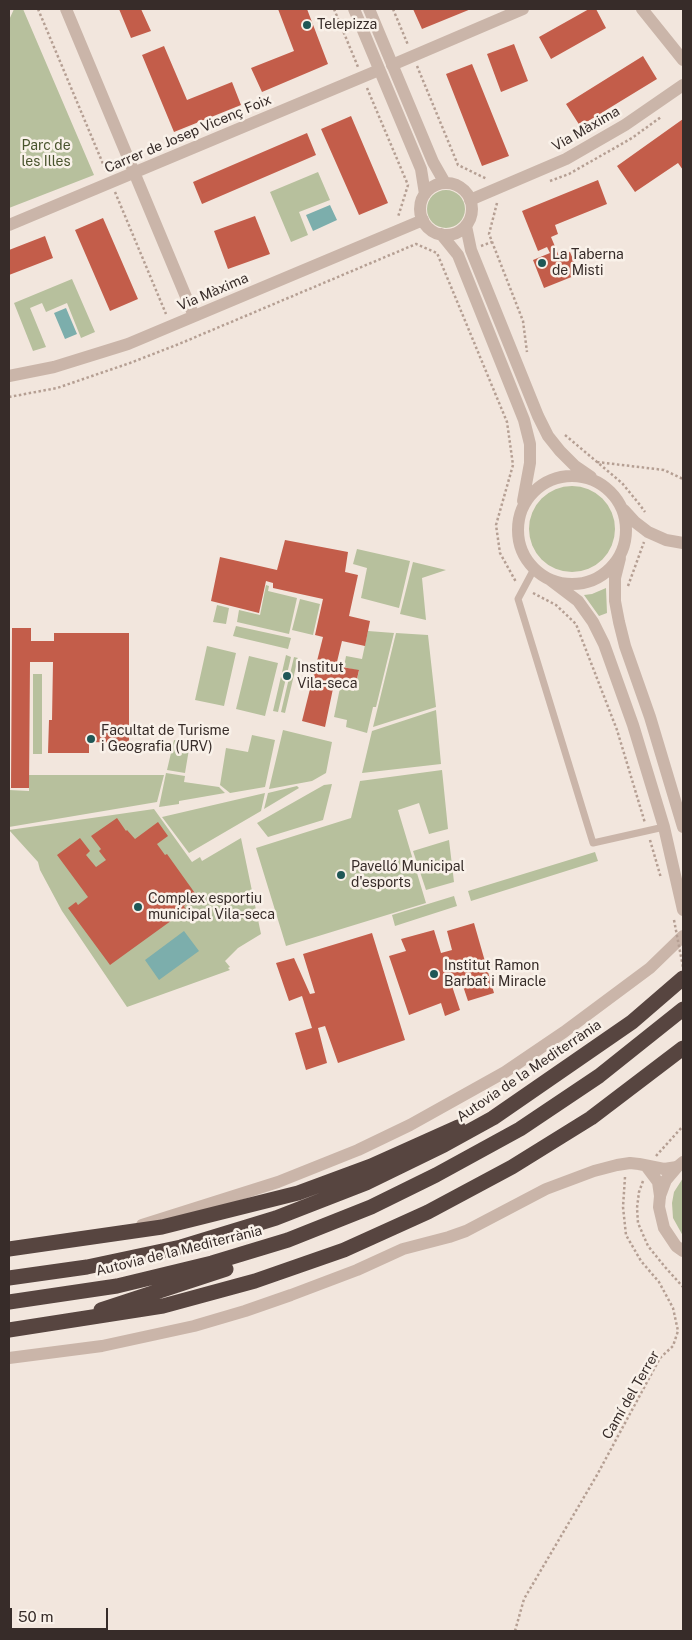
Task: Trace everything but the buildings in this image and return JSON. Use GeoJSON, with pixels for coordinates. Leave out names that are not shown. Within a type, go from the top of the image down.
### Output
{"type":"FeatureCollection","features":[{"type":"Feature","properties":{"kind":"highway","name":"Autovia de la Mediterrània"},"geometry":{"type":"LineString","coordinates":[[9,1278],[136,1258],[229,1234],[366,1183],[493,1118],[632,1022],[683,978]]}},
{"type":"Feature","properties":{"kind":"highway","name":"Autovia de la Mediterrània"},"geometry":{"type":"LineString","coordinates":[[9,1302],[117,1286],[212,1263],[288,1240],[371,1207],[436,1175],[520,1129],[599,1076],[683,1009]]}},
{"type":"Feature","properties":{"kind":"highway"},"geometry":{"type":"LineString","coordinates":[[9,1330],[139,1310],[209,1294],[300,1265],[386,1231],[471,1190],[552,1143],[630,1090],[683,1048]]}},
{"type":"Feature","properties":{"kind":"highway"},"geometry":{"type":"LineString","coordinates":[[9,1249],[162,1227],[298,1193],[371,1166],[465,1124],[493,1118]]}},
{"type":"Feature","properties":{"kind":"highway"},"geometry":{"type":"LineString","coordinates":[[73,1320],[127,1300],[266,1256],[288,1240]]}},
{"type":"Feature","properties":{"kind":"street"},"geometry":{"type":"LineString","coordinates":[[66,9],[194,316]]}},
{"type":"Feature","properties":{"kind":"street"},"geometry":{"type":"LineString","coordinates":[[354,9],[421,170],[425,194]]}},
{"type":"Feature","properties":{"kind":"street"},"geometry":{"type":"LineString","coordinates":[[369,9],[433,162],[445,183]]}},
{"type":"Feature","properties":{"kind":"street"},"geometry":{"type":"LineString","coordinates":[[392,64],[523,9]]}},
{"type":"Feature","properties":{"kind":"street"},"geometry":{"type":"LineString","coordinates":[[642,9],[683,60]]}},
{"type":"Feature","properties":{"kind":"street","name":"Carrer de Josep Vicenç Foix"},"geometry":{"type":"LineString","coordinates":[[9,225],[379,70]]}},
{"type":"Feature","properties":{"kind":"street","name":"Via Màxima"},"geometry":{"type":"LineString","coordinates":[[470,200],[566,159],[625,125],[683,85]]}},
{"type":"Feature","properties":{"kind":"street"},"geometry":{"type":"LineString","coordinates":[[445,183],[460,187],[470,200],[472,213],[466,226],[454,233],[441,234],[433,231],[423,220],[420,206],[425,194],[438,184],[445,183]]}},
{"type":"Feature","properties":{"kind":"street","name":"Via Màxima"},"geometry":{"type":"LineString","coordinates":[[9,376],[54,367],[128,344],[423,220]]}},
{"type":"Feature","properties":{"kind":"street"},"geometry":{"type":"LineString","coordinates":[[466,226],[471,250],[545,430],[560,451],[575,466],[611,491],[635,522],[648,532],[666,540],[683,543]]}},
{"type":"Feature","properties":{"kind":"street"},"geometry":{"type":"LineString","coordinates":[[441,234],[458,255],[524,420],[530,444],[530,463],[518,524],[518,540],[524,556],[534,569],[578,601],[593,622],[604,644],[633,725],[664,827],[683,909]]}},
{"type":"Feature","properties":{"kind":"street"},"geometry":{"type":"LineString","coordinates":[[522,508],[532,493],[545,482],[562,476],[580,476],[597,481]]}},
{"type":"Feature","properties":{"kind":"street"},"geometry":{"type":"LineString","coordinates":[[621,505],[626,521],[626,538],[620,554],[615,578],[615,601],[619,622],[683,827]]}},
{"type":"Feature","properties":{"kind":"street"},"geometry":{"type":"LineString","coordinates":[[549,579],[565,584],[582,583],[597,578],[611,568],[620,554]]}},
{"type":"Feature","properties":{"kind":"street"},"geometry":{"type":"LineString","coordinates":[[120,1232],[278,1182],[358,1150],[410,1125],[505,1072],[564,1032],[650,968],[683,936]]}},
{"type":"Feature","properties":{"kind":"street"},"geometry":{"type":"LineString","coordinates":[[9,1358],[102,1346],[194,1326],[245,1312],[357,1270],[403,1249],[466,1231],[546,1189],[594,1172],[617,1165],[630,1164],[664,1169],[680,1165]]}},
{"type":"Feature","properties":{"kind":"street"},"geometry":{"type":"LineString","coordinates":[[660,1196],[666,1180],[680,1165]]}},
{"type":"Feature","properties":{"kind":"street"},"geometry":{"type":"LineString","coordinates":[[646,1166],[658,1182],[659,1207],[664,1228],[681,1251]]}},
{"type":"Feature","properties":{"kind":"lane"},"geometry":{"type":"LineString","coordinates":[[534,569],[518,599],[593,843],[664,827]]}},
{"type":"Feature","properties":{"kind":"path"},"geometry":{"type":"LineString","coordinates":[[334,9],[408,185],[397,216],[402,228]]}},
{"type":"Feature","properties":{"kind":"path"},"geometry":{"type":"LineString","coordinates":[[394,9],[458,165],[487,179],[497,202],[488,234],[523,321],[527,354]]}},
{"type":"Feature","properties":{"kind":"path"},"geometry":{"type":"LineString","coordinates":[[9,397],[57,388],[179,344],[416,244],[437,253],[440,262]]}},
{"type":"Feature","properties":{"kind":"path"},"geometry":{"type":"LineString","coordinates":[[560,430],[595,462],[622,483],[645,514],[653,520],[628,588]]}},
{"type":"Feature","properties":{"kind":"path"},"geometry":{"type":"LineString","coordinates":[[595,462],[664,470],[683,479]]}},
{"type":"Feature","properties":{"kind":"path"},"geometry":{"type":"LineString","coordinates":[[674,920],[683,967]]}},
{"type":"Feature","properties":{"kind":"path","name":"Camí del Terrer"},"geometry":{"type":"LineString","coordinates":[[515,1631],[524,1599],[597,1475],[660,1358],[673,1346],[678,1331],[673,1308],[664,1291],[659,1282],[641,1261],[626,1235],[623,1207],[624,1182],[630,1164]]}},
{"type":"Feature","properties":{"kind":"green space","name":"Parc de les Illes"},"geometry":{"type":"Polygon","coordinates":[[[14,9],[23,9],[94,175],[9,208],[9,20],[14,9]]]}},
{"type":"Feature","properties":{"kind":"green space"},"geometry":{"type":"Polygon","coordinates":[[[318,172],[330,200],[299,212],[308,235],[291,242],[270,192],[318,172]]]}},
{"type":"Feature","properties":{"kind":"green space"},"geometry":{"type":"Polygon","coordinates":[[[446,190],[459,196],[465,209],[459,222],[446,228],[433,222],[427,209],[433,196],[446,190]]]}},
{"type":"Feature","properties":{"kind":"green space"},"geometry":{"type":"Polygon","coordinates":[[[72,279],[95,332],[81,338],[67,303],[46,312],[42,303],[30,308],[46,347],[33,351],[14,303],[72,279]]]}},
{"type":"Feature","properties":{"kind":"green space"},"geometry":{"type":"Polygon","coordinates":[[[564,486],[580,486],[589,489],[603,498],[612,512],[615,529],[612,546],[603,560],[589,569],[580,572],[564,572],[548,565],[536,553],[529,537],[529,521],[536,505],[548,493],[564,486]]]}},
{"type":"Feature","properties":{"kind":"green space"},"geometry":{"type":"Polygon","coordinates":[[[357,549],[410,561],[399,608],[361,598],[367,568],[353,564],[357,549]]]}},
{"type":"Feature","properties":{"kind":"green space"},"geometry":{"type":"Polygon","coordinates":[[[413,562],[446,570],[422,578],[426,620],[400,614],[413,562]]]}},
{"type":"Feature","properties":{"kind":"green space"},"geometry":{"type":"Polygon","coordinates":[[[266,585],[269,586],[268,591],[297,598],[289,634],[237,622],[239,610],[260,615],[266,585]]]}},
{"type":"Feature","properties":{"kind":"green space"},"geometry":{"type":"Polygon","coordinates":[[[606,588],[607,613],[599,616],[584,595],[606,588]]]}},
{"type":"Feature","properties":{"kind":"green space"},"geometry":{"type":"Polygon","coordinates":[[[300,599],[320,604],[313,635],[292,630],[300,599]]]}},
{"type":"Feature","properties":{"kind":"green space"},"geometry":{"type":"Polygon","coordinates":[[[217,605],[229,608],[226,624],[213,622],[217,605]]]}},
{"type":"Feature","properties":{"kind":"green space"},"geometry":{"type":"Polygon","coordinates":[[[236,626],[291,638],[288,649],[233,636],[236,626]]]}},
{"type":"Feature","properties":{"kind":"green space"},"geometry":{"type":"Polygon","coordinates":[[[368,631],[394,633],[376,707],[373,707],[367,733],[346,727],[347,720],[334,717],[340,688],[354,691],[359,671],[344,667],[346,656],[362,659],[368,631]]]}},
{"type":"Feature","properties":{"kind":"green space"},"geometry":{"type":"Polygon","coordinates":[[[396,633],[428,635],[436,707],[373,727],[396,633]]]}},
{"type":"Feature","properties":{"kind":"green space"},"geometry":{"type":"Polygon","coordinates":[[[207,646],[236,653],[224,706],[195,700],[207,646]]]}},
{"type":"Feature","properties":{"kind":"green space"},"geometry":{"type":"Polygon","coordinates":[[[286,655],[291,657],[278,712],[273,711],[286,655]]]}},
{"type":"Feature","properties":{"kind":"green space"},"geometry":{"type":"Polygon","coordinates":[[[249,656],[278,663],[265,716],[236,709],[249,656]]]}},
{"type":"Feature","properties":{"kind":"green space"},"geometry":{"type":"Polygon","coordinates":[[[294,657],[298,658],[285,713],[281,712],[294,657]]]}},
{"type":"Feature","properties":{"kind":"green space"},"geometry":{"type":"Polygon","coordinates":[[[33,674],[42,674],[42,754],[33,754],[33,674]]]}},
{"type":"Feature","properties":{"kind":"green space"},"geometry":{"type":"Polygon","coordinates":[[[436,710],[441,764],[362,773],[372,731],[436,710]]]}},
{"type":"Feature","properties":{"kind":"green space"},"geometry":{"type":"Polygon","coordinates":[[[283,730],[332,742],[326,773],[312,781],[269,789],[283,730]]]}},
{"type":"Feature","properties":{"kind":"green space"},"geometry":{"type":"Polygon","coordinates":[[[252,735],[275,740],[265,787],[230,793],[220,785],[226,748],[248,752],[252,735]]]}},
{"type":"Feature","properties":{"kind":"green space"},"geometry":{"type":"Polygon","coordinates":[[[174,740],[190,743],[185,773],[167,770],[174,740]]]}},
{"type":"Feature","properties":{"kind":"green space","name":"Pavelló Municipal d'esports"},"geometry":{"type":"Polygon","coordinates":[[[442,770],[448,829],[429,834],[419,803],[398,810],[426,903],[286,946],[256,848],[351,818],[360,781],[442,770]]]}},
{"type":"Feature","properties":{"kind":"green space"},"geometry":{"type":"Polygon","coordinates":[[[166,773],[185,776],[184,782],[219,787],[225,793],[179,801],[179,804],[159,807],[166,773]]]}},
{"type":"Feature","properties":{"kind":"green space"},"geometry":{"type":"Polygon","coordinates":[[[29,775],[164,775],[157,802],[9,827],[9,790],[29,791],[29,775]]]}},
{"type":"Feature","properties":{"kind":"green space"},"geometry":{"type":"Polygon","coordinates":[[[332,784],[323,820],[268,837],[257,823],[324,785],[332,784]]]}},
{"type":"Feature","properties":{"kind":"green space"},"geometry":{"type":"Polygon","coordinates":[[[297,786],[299,788],[264,809],[268,793],[297,786]]]}},
{"type":"Feature","properties":{"kind":"green space"},"geometry":{"type":"Polygon","coordinates":[[[265,793],[261,811],[189,853],[162,817],[265,793]]]}},
{"type":"Feature","properties":{"kind":"green space","name":"Complex esportiu municipal Vila-seca"},"geometry":{"type":"Polygon","coordinates":[[[154,809],[192,862],[200,857],[202,861],[241,838],[261,934],[238,948],[225,961],[230,970],[127,1007],[62,911],[40,870],[38,862],[9,830],[154,809]]]}},
{"type":"Feature","properties":{"kind":"green space"},"geometry":{"type":"Polygon","coordinates":[[[449,840],[454,882],[426,890],[413,851],[449,840]]]}},
{"type":"Feature","properties":{"kind":"green space"},"geometry":{"type":"Polygon","coordinates":[[[595,852],[598,861],[471,901],[468,891],[595,852]]]}},
{"type":"Feature","properties":{"kind":"green space"},"geometry":{"type":"Polygon","coordinates":[[[454,896],[457,906],[395,926],[392,915],[454,896]]]}},
{"type":"Feature","properties":{"kind":"green space"},"geometry":{"type":"Polygon","coordinates":[[[683,1178],[683,1236],[673,1218],[672,1203],[674,1192],[683,1178]]]}},
{"type":"Feature","properties":{"kind":"water"},"geometry":{"type":"Polygon","coordinates":[[[330,205],[337,220],[313,231],[306,215],[330,205]]]}},
{"type":"Feature","properties":{"kind":"water"},"geometry":{"type":"Polygon","coordinates":[[[66,308],[77,334],[65,339],[54,313],[66,308]]]}},
{"type":"Feature","properties":{"kind":"water"},"geometry":{"type":"Polygon","coordinates":[[[184,931],[199,951],[159,980],[145,960],[184,931]]]}},
{"type":"Feature","properties":{"kind":"place","name":"Telepizza"},"geometry":{"type":"Point","coordinates":[307,25]}},
{"type":"Feature","properties":{"kind":"place","name":"La Taberna de Misti"},"geometry":{"type":"Point","coordinates":[542,263]}},
{"type":"Feature","properties":{"kind":"place","name":"Institut Vila-seca"},"geometry":{"type":"Point","coordinates":[287,676]}},
{"type":"Feature","properties":{"kind":"place","name":"Facultat de Turisme i Geografia (URV)"},"geometry":{"type":"Point","coordinates":[91,739]}},
{"type":"Feature","properties":{"kind":"place","name":"Pavelló Municipal d'esports"},"geometry":{"type":"Point","coordinates":[341,875]}},
{"type":"Feature","properties":{"kind":"place","name":"Complex esportiu municipal Vila-seca"},"geometry":{"type":"Point","coordinates":[138,907]}},
{"type":"Feature","properties":{"kind":"place","name":"Institut Ramon Barbat i Miracle"},"geometry":{"type":"Point","coordinates":[434,974]}}]}
